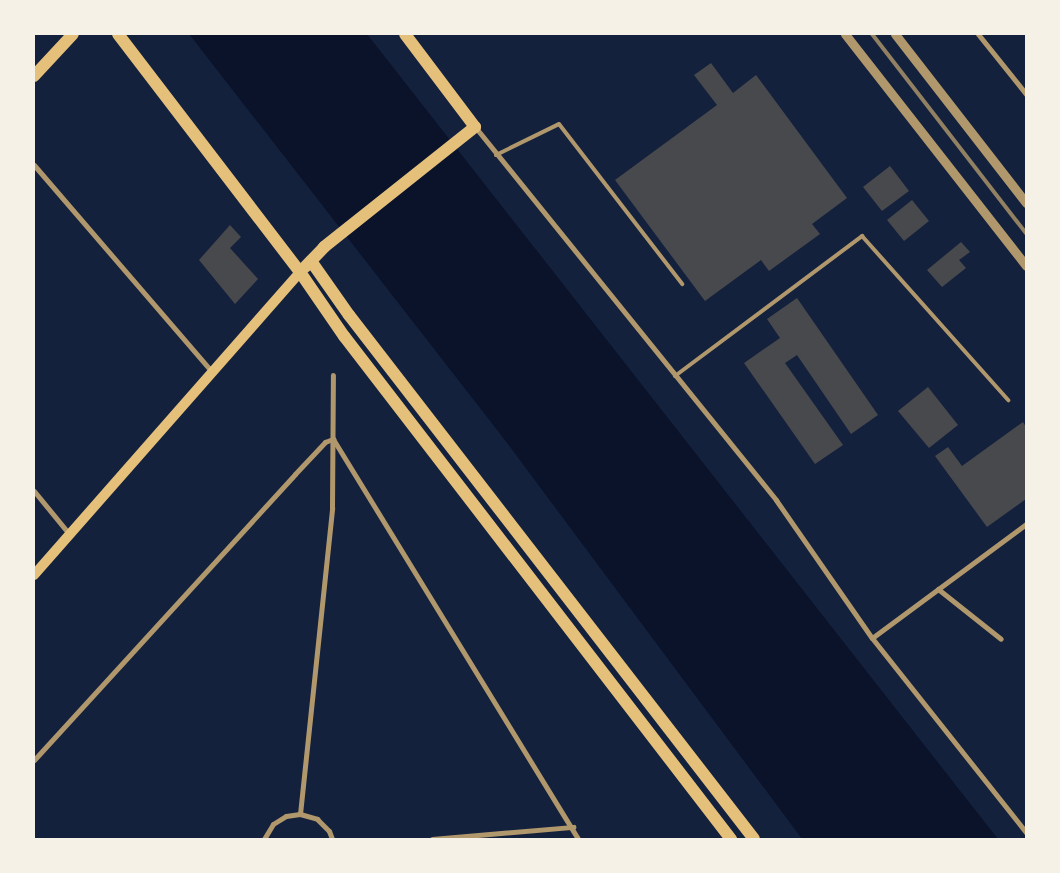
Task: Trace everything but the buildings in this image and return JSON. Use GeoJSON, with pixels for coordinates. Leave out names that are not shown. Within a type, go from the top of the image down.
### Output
{"type":"FeatureCollection","features":[{"type":"Feature","properties":{"kind":"main road"},"geometry":{"type":"LineString","coordinates":[[34,76],[74,34]]}},
{"type":"Feature","properties":{"kind":"main road"},"geometry":{"type":"LineString","coordinates":[[118,34],[300,272],[344,336],[731,839]]}},
{"type":"Feature","properties":{"kind":"main road"},"geometry":{"type":"LineString","coordinates":[[34,575],[324,247],[475,127],[405,34]]}},
{"type":"Feature","properties":{"kind":"main road"},"geometry":{"type":"LineString","coordinates":[[311,261],[349,315],[754,839]]}},
{"type":"Feature","properties":{"kind":"street"},"geometry":{"type":"LineString","coordinates":[[845,34],[1026,266]]}},
{"type":"Feature","properties":{"kind":"street"},"geometry":{"type":"LineString","coordinates":[[895,34],[1026,203]]}},
{"type":"Feature","properties":{"kind":"street"},"geometry":{"type":"LineString","coordinates":[[978,34],[1026,94]]}},
{"type":"Feature","properties":{"kind":"street"},"geometry":{"type":"LineString","coordinates":[[475,127],[674,376],[776,500],[872,638],[1026,832]]}},
{"type":"Feature","properties":{"kind":"street"},"geometry":{"type":"LineString","coordinates":[[34,165],[212,372]]}},
{"type":"Feature","properties":{"kind":"street"},"geometry":{"type":"LineString","coordinates":[[300,814],[332,508],[333,375]]}},
{"type":"Feature","properties":{"kind":"street"},"geometry":{"type":"LineString","coordinates":[[34,760],[294,474],[325,442],[333,439]]}},
{"type":"Feature","properties":{"kind":"street"},"geometry":{"type":"LineString","coordinates":[[333,439],[573,827],[578,839]]}},
{"type":"Feature","properties":{"kind":"street"},"geometry":{"type":"LineString","coordinates":[[34,491],[70,535]]}},
{"type":"Feature","properties":{"kind":"street"},"geometry":{"type":"LineString","coordinates":[[872,638],[1026,524]]}},
{"type":"Feature","properties":{"kind":"street"},"geometry":{"type":"LineString","coordinates":[[938,589],[1000,639]]}},
{"type":"Feature","properties":{"kind":"street"},"geometry":{"type":"LineString","coordinates":[[264,839],[273,824],[286,816],[300,814],[317,819],[329,831],[332,839]]}},
{"type":"Feature","properties":{"kind":"street"},"geometry":{"type":"LineString","coordinates":[[432,839],[573,827]]}},
{"type":"Feature","properties":{"kind":"lane"},"geometry":{"type":"LineString","coordinates":[[496,155],[559,124],[682,284]]}},
{"type":"Feature","properties":{"kind":"lane"},"geometry":{"type":"LineString","coordinates":[[674,376],[862,236],[1008,400]]}},
{"type":"Feature","properties":{"kind":"water"},"geometry":{"type":"Polygon","coordinates":[[[189,34],[367,34],[998,839],[802,839],[504,439],[189,34]]]}},
{"type":"Feature","properties":{"kind":"railway"},"geometry":{"type":"LineString","coordinates":[[872,34],[1026,233]]}}]}
